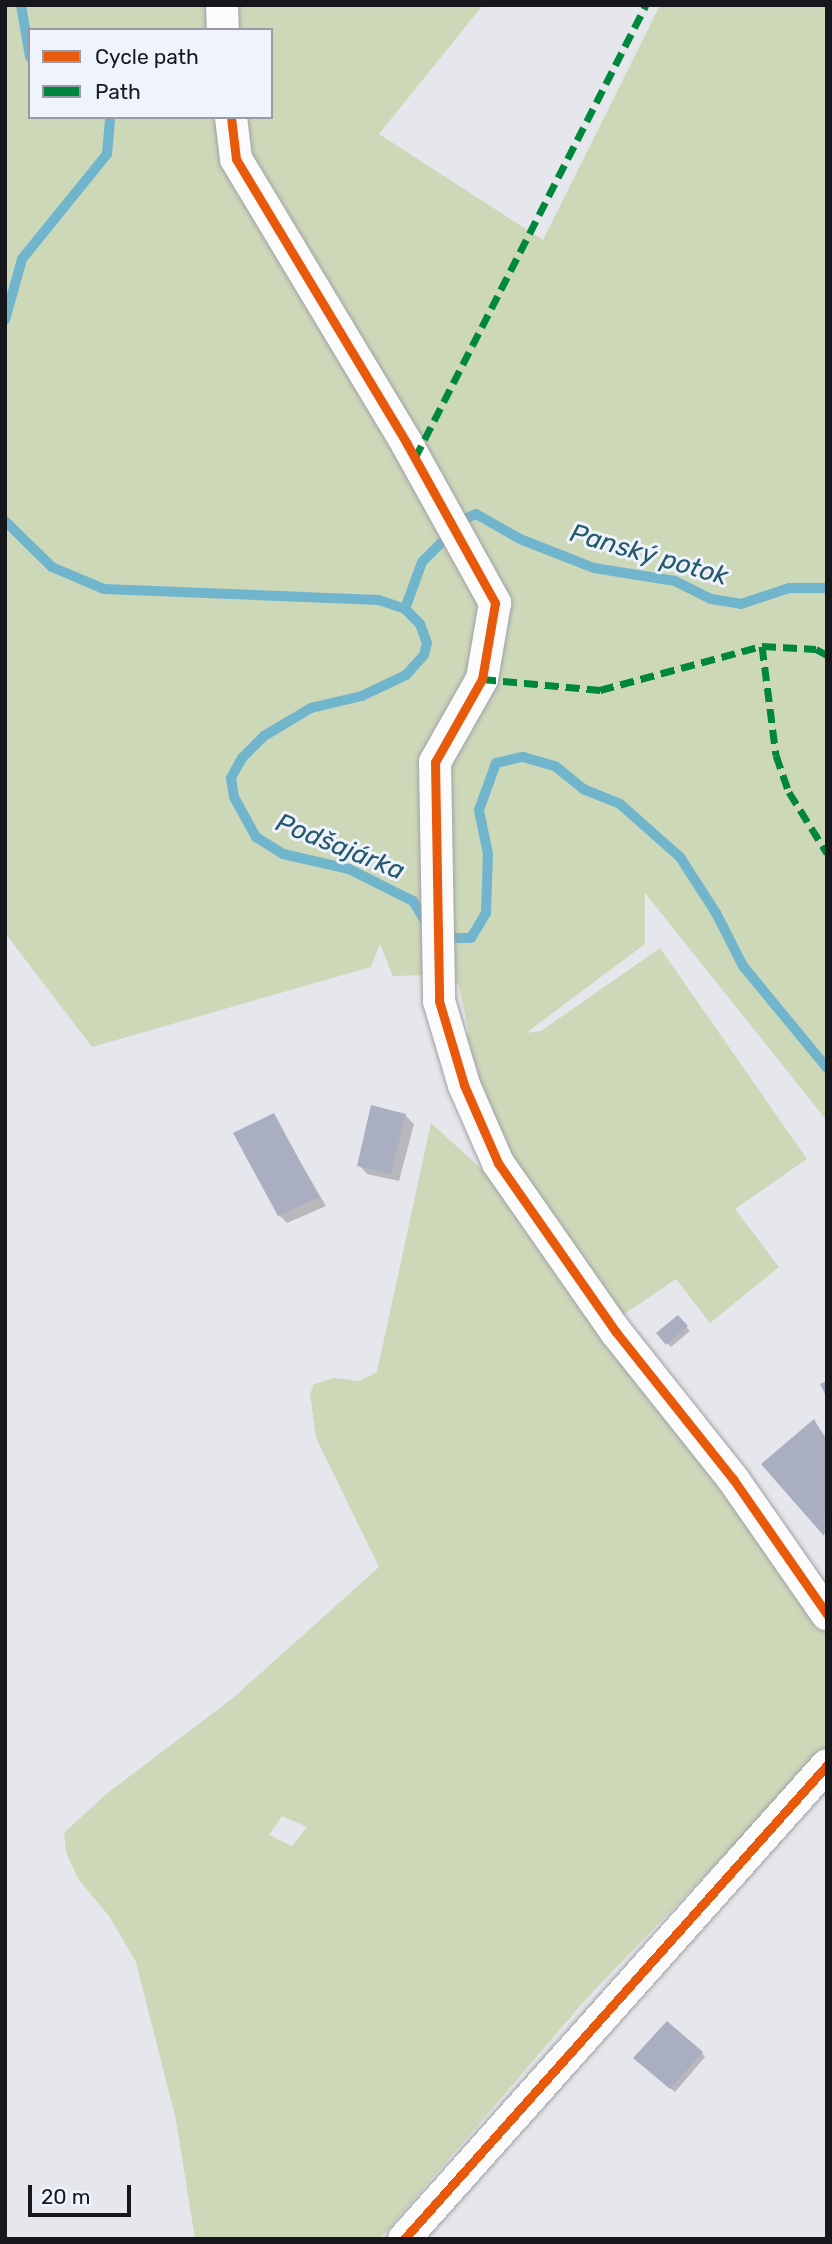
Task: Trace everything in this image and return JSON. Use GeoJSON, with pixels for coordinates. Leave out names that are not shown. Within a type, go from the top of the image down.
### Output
{"type":"FeatureCollection","features":[{"type":"Feature","properties":{"kind":"street"},"geometry":{"type":"LineString","coordinates":[[222,5],[223,28]]}},
{"type":"Feature","properties":{"kind":"street"},"geometry":{"type":"LineString","coordinates":[[231,119],[236,159],[407,444],[495,603],[482,679],[435,762],[440,916],[439,1001],[452,1049],[498,1163],[616,1332],[733,1479],[827,1614]]}},
{"type":"Feature","properties":{"kind":"street"},"geometry":{"type":"LineString","coordinates":[[404,2239],[827,1765]]}},
{"type":"Feature","properties":{"kind":"green space"},"geometry":{"type":"Polygon","coordinates":[[[5,5],[483,5],[379,134],[543,240],[660,5],[827,5],[827,1121],[645,893],[645,944],[526,1033],[541,1031],[660,948],[807,1159],[735,1209],[779,1267],[710,1323],[676,1279],[620,1317],[519,1175],[476,1083],[478,1065],[473,1067],[460,1044],[469,1032],[458,983],[431,975],[393,976],[380,944],[371,967],[92,1047],[5,933],[5,5]]]}},
{"type":"Feature","properties":{"kind":"green space"},"geometry":{"type":"Polygon","coordinates":[[[431,1123],[485,1172],[827,1625],[827,1749],[587,1998],[380,2239],[195,2239],[176,2120],[136,1962],[109,1916],[78,1879],[66,1852],[64,1833],[105,1795],[233,1698],[379,1567],[316,1438],[310,1394],[314,1384],[334,1378],[359,1381],[377,1372],[431,1123]],[[282,1816],[269,1835],[292,1846],[307,1827],[282,1816]]]}},
{"type":"Feature","properties":{"kind":"building"},"geometry":{"type":"Polygon","coordinates":[[[371,1105],[406,1114],[391,1174],[357,1166],[371,1105]]]}},
{"type":"Feature","properties":{"kind":"building"},"geometry":{"type":"Polygon","coordinates":[[[274,1113],[319,1197],[278,1216],[233,1133],[274,1113]]]}},
{"type":"Feature","properties":{"kind":"building"},"geometry":{"type":"Polygon","coordinates":[[[678,1315],[688,1326],[666,1345],[656,1333],[678,1315]]]}},
{"type":"Feature","properties":{"kind":"building"},"geometry":{"type":"Polygon","coordinates":[[[827,1381],[827,1398],[820,1384],[827,1381]]]}},
{"type":"Feature","properties":{"kind":"building"},"geometry":{"type":"Polygon","coordinates":[[[814,1419],[827,1442],[824,1536],[761,1464],[814,1419]]]}},
{"type":"Feature","properties":{"kind":"building"},"geometry":{"type":"Polygon","coordinates":[[[667,2021],[703,2052],[670,2089],[633,2058],[667,2021]]]}},
{"type":"Feature","properties":{"kind":"waterway","name":"Podšajárka"},"geometry":{"type":"LineString","coordinates":[[21,5],[28,45]]}},
{"type":"Feature","properties":{"kind":"waterway","name":"Podšajárka"},"geometry":{"type":"LineString","coordinates":[[5,320],[22,259],[107,154],[110,119]]}},
{"type":"Feature","properties":{"kind":"waterway","name":"Panský potok"},"geometry":{"type":"LineString","coordinates":[[467,518],[476,514],[520,539],[594,568],[675,581],[711,599],[741,604],[789,588],[827,588]]}},
{"type":"Feature","properties":{"kind":"waterway","name":"Podšajárka"},"geometry":{"type":"LineString","coordinates":[[5,521],[52,567],[104,589],[379,600],[405,609],[420,624],[427,643],[424,655],[406,675],[362,696],[311,708],[264,736],[242,758],[231,778],[234,797],[256,837],[283,854],[349,869],[413,901],[427,924],[449,938],[471,938],[486,913],[488,854],[479,810],[496,763],[523,757],[555,766],[583,789],[620,804],[680,857],[716,913],[743,966],[827,1068]]}},
{"type":"Feature","properties":{"kind":"waterway","name":"Panský potok"},"geometry":{"type":"LineString","coordinates":[[405,609],[422,562],[446,538]]}},
{"type":"Feature","properties":{"kind":"marked path"},"geometry":{"type":"LineString","coordinates":[[415,458],[646,5]]}},
{"type":"Feature","properties":{"kind":"marked path"},"geometry":{"type":"LineString","coordinates":[[762,646],[776,755],[789,792],[827,853]]}},
{"type":"Feature","properties":{"kind":"marked path"},"geometry":{"type":"LineString","coordinates":[[482,679],[600,690],[762,646],[816,649],[827,655]]}},
{"type":"Feature","properties":{"kind":"cycle path"},"geometry":{"type":"LineString","coordinates":[[231,119],[236,159],[407,444],[495,603],[482,679],[435,762],[439,1001],[464,1085],[498,1163],[616,1332],[733,1479],[827,1614]]}},
{"type":"Feature","properties":{"kind":"cycle path"},"geometry":{"type":"LineString","coordinates":[[404,2239],[827,1765]]}}]}
